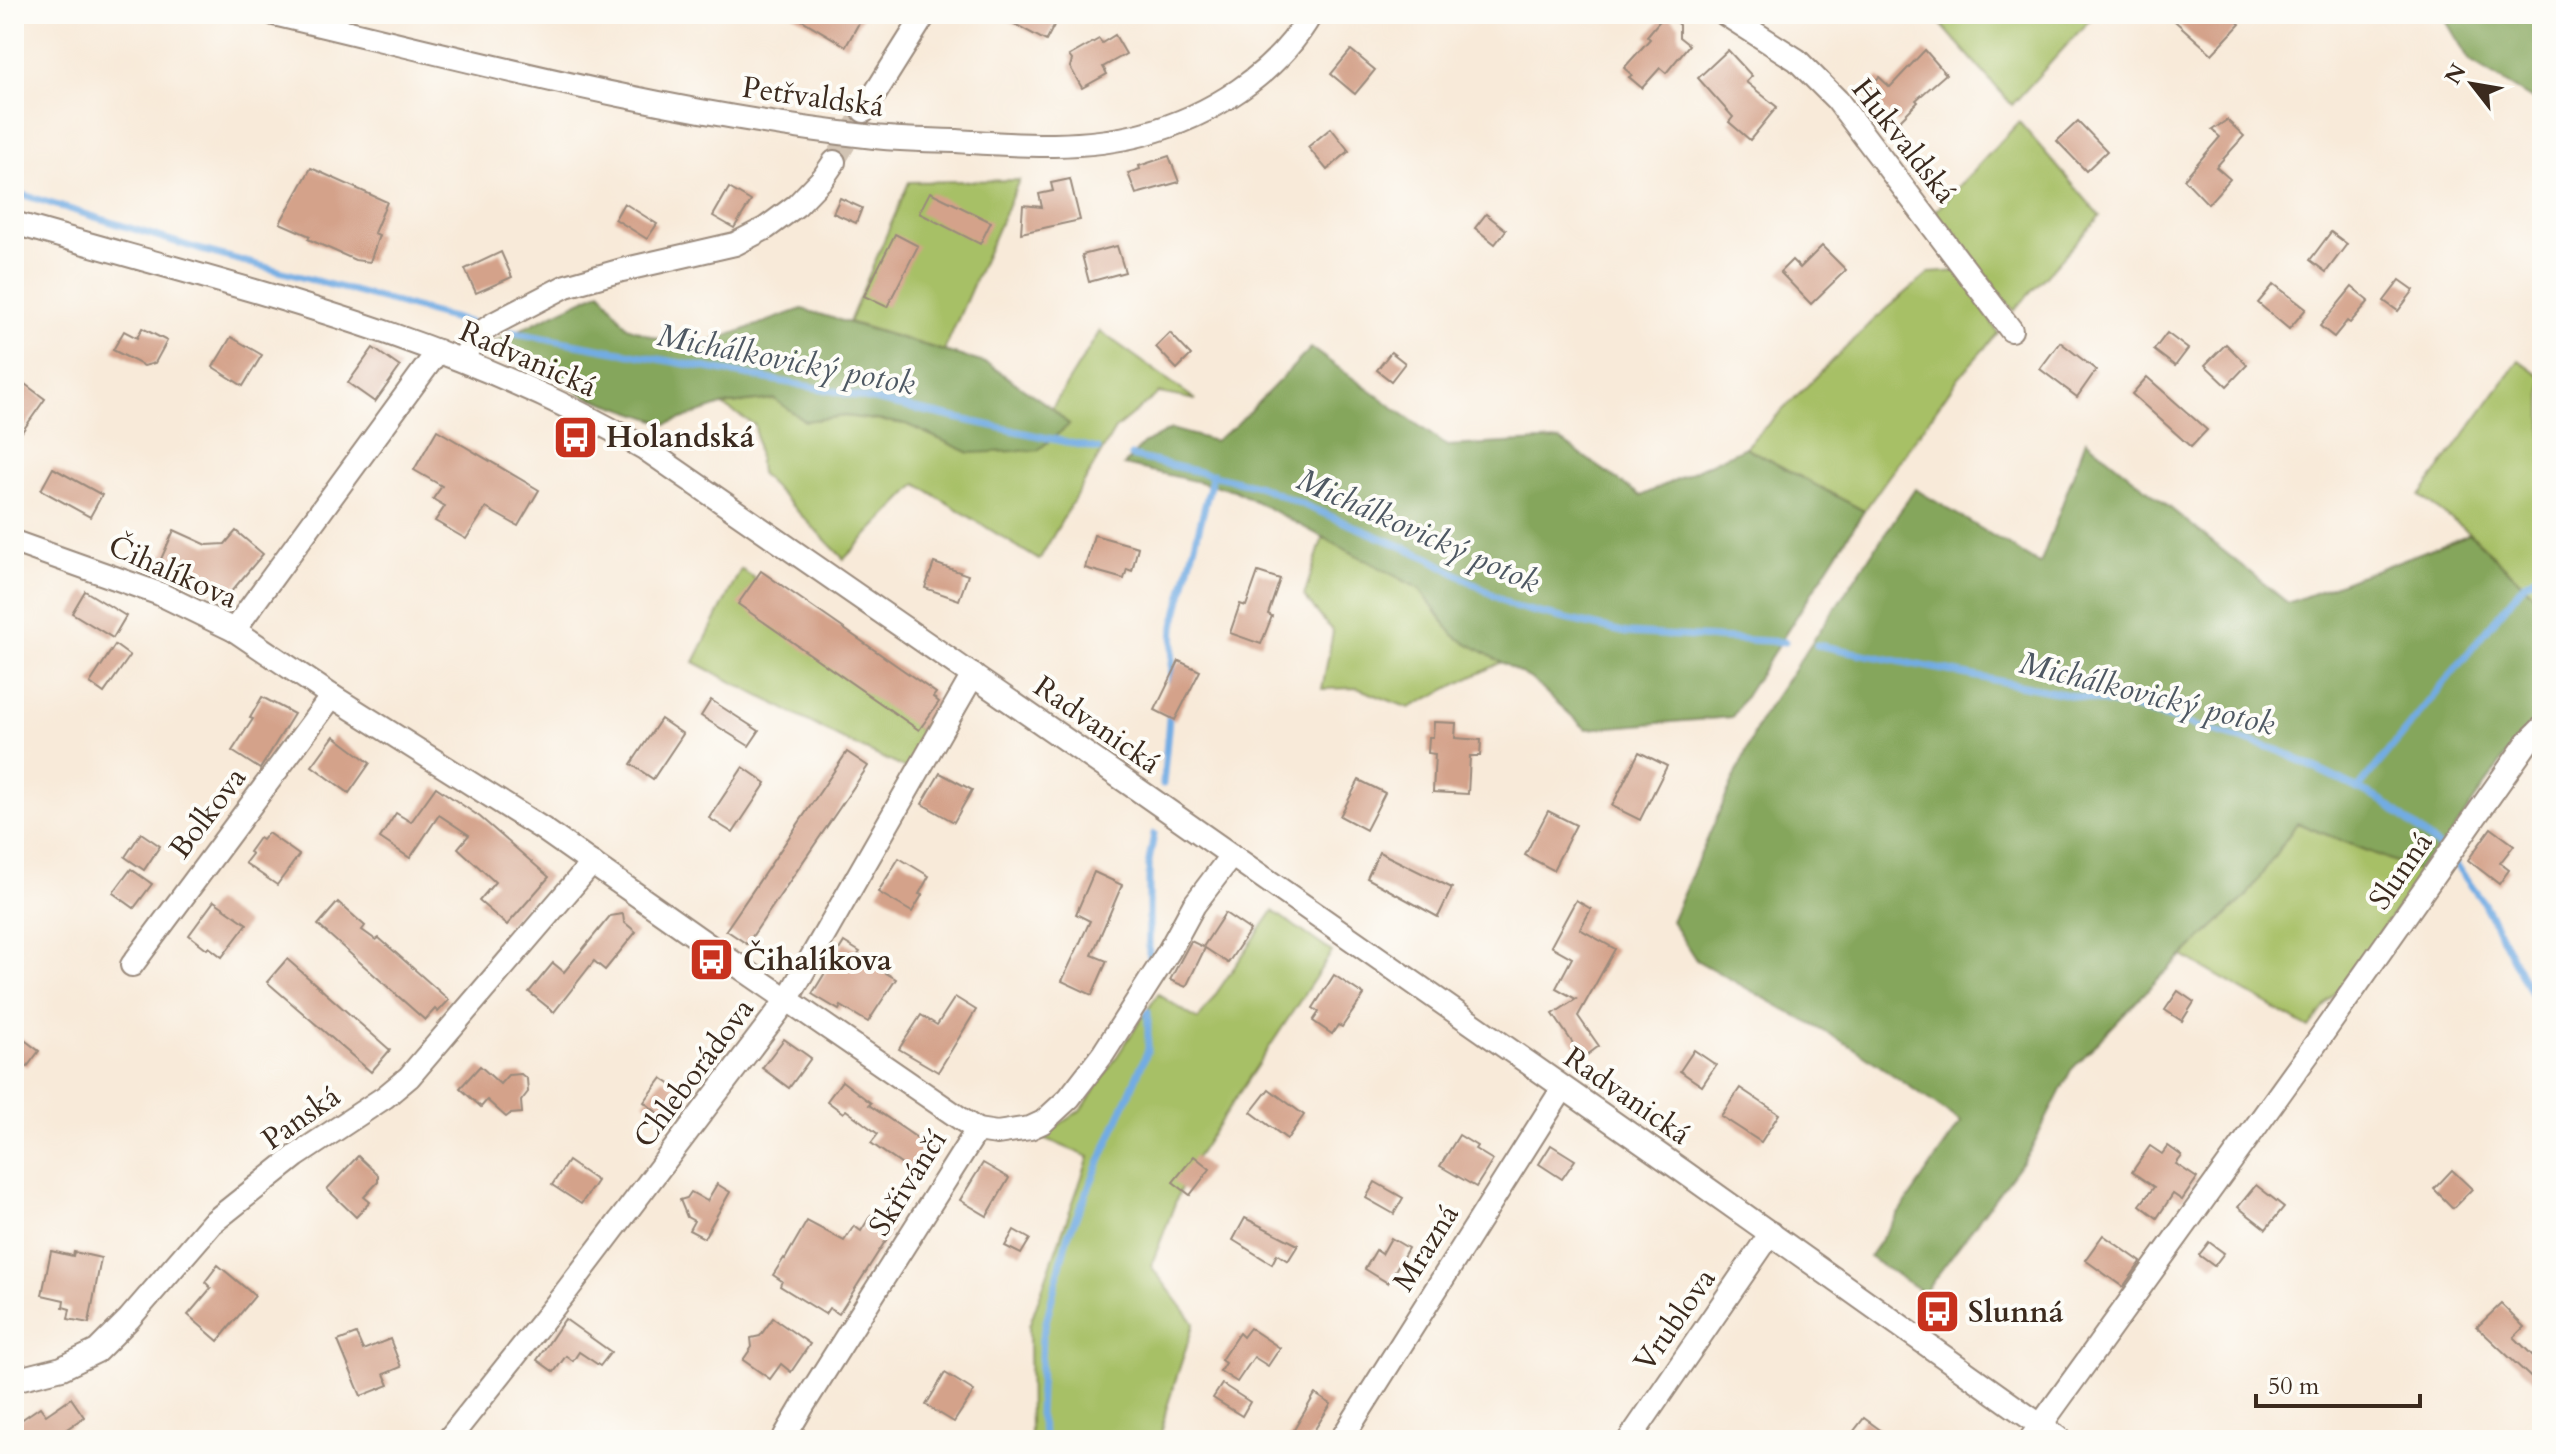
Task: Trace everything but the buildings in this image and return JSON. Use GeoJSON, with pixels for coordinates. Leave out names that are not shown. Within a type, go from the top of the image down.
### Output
{"type":"FeatureCollection","features":[{"type":"Feature","properties":{"kind":"street","name":"Petřvaldská"},"geometry":{"type":"LineString","coordinates":[[274,14],[486,65],[707,113],[867,137],[1016,145],[1099,142],[1143,134],[1187,120],[1259,75],[1284,51],[1311,14]]}},
{"type":"Feature","properties":{"kind":"street"},"geometry":{"type":"LineString","coordinates":[[864,111],[925,14]]}},
{"type":"Feature","properties":{"kind":"street","name":"Hukvaldská"},"geometry":{"type":"LineString","coordinates":[[1725,14],[1797,60],[1837,100],[2011,330]]}},
{"type":"Feature","properties":{"kind":"street"},"geometry":{"type":"LineString","coordinates":[[463,360],[474,337],[566,286],[735,244],[766,228],[797,205],[834,162]]}},
{"type":"Feature","properties":{"kind":"street","name":"Radvanická"},"geometry":{"type":"LineString","coordinates":[[14,223],[326,311],[463,360],[608,427],[644,448],[1771,1233],[2035,1432],[2061,1440]]}},
{"type":"Feature","properties":{"kind":"street"},"geometry":{"type":"LineString","coordinates":[[234,630],[438,351]]}},
{"type":"Feature","properties":{"kind":"street","name":"Čihalíkova"},"geometry":{"type":"LineString","coordinates":[[14,542],[160,594],[234,630],[332,696],[543,829],[977,1130]]}},
{"type":"Feature","properties":{"kind":"street","name":"Chleborádova"},"geometry":{"type":"LineString","coordinates":[[448,1440],[583,1270],[787,1000],[973,675]]}},
{"type":"Feature","properties":{"kind":"street","name":"Bolkova"},"geometry":{"type":"LineString","coordinates":[[132,965],[332,696]]}},
{"type":"Feature","properties":{"kind":"street","name":"Slunná"},"geometry":{"type":"LineString","coordinates":[[2035,1432],[2314,1046],[2527,743],[2542,728]]}},
{"type":"Feature","properties":{"kind":"street","name":"Skřivánčí"},"geometry":{"type":"LineString","coordinates":[[786,1440],[785,1436],[804,1404],[977,1130],[997,1133],[1030,1128],[1049,1118],[1069,1098],[1128,1015],[1194,905],[1231,856]]}},
{"type":"Feature","properties":{"kind":"street","name":"Panská"},"geometry":{"type":"LineString","coordinates":[[14,1380],[62,1368],[97,1351],[129,1319],[212,1223],[296,1156],[385,1097],[409,1077],[592,863]]}},
{"type":"Feature","properties":{"kind":"street","name":"Mrazná"},"geometry":{"type":"LineString","coordinates":[[1341,1440],[1563,1088]]}},
{"type":"Feature","properties":{"kind":"street","name":"Vrublova"},"geometry":{"type":"LineString","coordinates":[[1629,1440],[1771,1233]]}},
{"type":"Feature","properties":{"kind":"green space"},"geometry":{"type":"Polygon","coordinates":[[[1944,14],[2095,14],[2012,105],[1938,21],[1944,14]]]}},
{"type":"Feature","properties":{"kind":"green space"},"geometry":{"type":"Polygon","coordinates":[[[2442,14],[2542,14],[2542,105],[2470,61],[2442,14]]]}},
{"type":"Feature","properties":{"kind":"green space"},"geometry":{"type":"Polygon","coordinates":[[[2019,122],[2100,216],[2014,311],[1935,212],[2019,122]]]}},
{"type":"Feature","properties":{"kind":"green space"},"geometry":{"type":"Polygon","coordinates":[[[1019,180],[944,351],[849,322],[909,182],[1019,180]]]}},
{"type":"Feature","properties":{"kind":"green space"},"geometry":{"type":"Polygon","coordinates":[[[1959,271],[1998,333],[1959,377],[1864,511],[1745,447],[1874,320],[1929,273],[1959,271]]]}},
{"type":"Feature","properties":{"kind":"green space"},"geometry":{"type":"Polygon","coordinates":[[[601,291],[627,327],[687,350],[802,309],[988,364],[1052,408],[1069,425],[1038,450],[970,453],[906,424],[845,416],[805,421],[774,399],[722,405],[667,424],[586,396],[492,343],[601,291]]]}},
{"type":"Feature","properties":{"kind":"green space"},"geometry":{"type":"Polygon","coordinates":[[[1100,331],[1196,400],[1159,393],[1115,429],[1039,560],[917,484],[844,559],[760,473],[755,425],[722,405],[774,399],[805,421],[845,416],[906,424],[970,453],[1069,425],[1052,408],[1100,331]]]}},
{"type":"Feature","properties":{"kind":"green space"},"geometry":{"type":"Polygon","coordinates":[[[1311,348],[1447,446],[1560,440],[1641,496],[1745,447],[1864,511],[1732,717],[1586,729],[1531,679],[1453,635],[1420,589],[1234,490],[1124,465],[1143,444],[1171,429],[1214,441],[1235,426],[1311,348]]]}},
{"type":"Feature","properties":{"kind":"green space"},"geometry":{"type":"Polygon","coordinates":[[[2519,360],[2542,377],[2542,602],[2471,534],[2420,496],[2519,360]]]}},
{"type":"Feature","properties":{"kind":"green space"},"geometry":{"type":"Polygon","coordinates":[[[2086,440],[2288,603],[2470,534],[2542,602],[2542,714],[2517,739],[2424,873],[2297,823],[2246,897],[2159,978],[2071,1070],[2030,1151],[1924,1293],[1869,1257],[1961,1122],[1854,1048],[1696,960],[1671,921],[1761,718],[1915,489],[2040,564],[2086,440]]]}},
{"type":"Feature","properties":{"kind":"green space"},"geometry":{"type":"Polygon","coordinates":[[[1323,537],[1420,589],[1453,635],[1502,662],[1409,708],[1357,688],[1322,689],[1333,632],[1304,596],[1323,537]]]}},
{"type":"Feature","properties":{"kind":"green space"},"geometry":{"type":"Polygon","coordinates":[[[741,569],[756,579],[919,730],[939,702],[949,708],[911,771],[694,662],[741,569]]]}},
{"type":"Feature","properties":{"kind":"green space"},"geometry":{"type":"Polygon","coordinates":[[[2297,823],[2424,873],[2309,1028],[2183,956],[2246,897],[2297,823]]]}},
{"type":"Feature","properties":{"kind":"green space"},"geometry":{"type":"Polygon","coordinates":[[[1273,911],[1332,952],[1187,1172],[1151,1266],[1194,1323],[1166,1410],[1160,1440],[1030,1440],[1029,1326],[1089,1157],[1041,1137],[1082,1109],[1158,994],[1198,1020],[1273,911]]]}},
{"type":"Feature","properties":{"kind":"waterway","name":"Michálkovický potok"},"geometry":{"type":"LineString","coordinates":[[14,192],[198,249],[474,324]]}},
{"type":"Feature","properties":{"kind":"waterway","name":"Michálkovický potok"},"geometry":{"type":"LineString","coordinates":[[511,332],[833,391],[1098,449]]}},
{"type":"Feature","properties":{"kind":"waterway","name":"Michálkovický potok"},"geometry":{"type":"LineString","coordinates":[[1131,456],[1259,486],[1429,558],[1514,607],[1627,633],[1785,642]]}},
{"type":"Feature","properties":{"kind":"waterway"},"geometry":{"type":"LineString","coordinates":[[1171,683],[1174,626],[1213,474]]}},
{"type":"Feature","properties":{"kind":"waterway"},"geometry":{"type":"LineString","coordinates":[[2358,789],[2525,583],[2542,573]]}},
{"type":"Feature","properties":{"kind":"waterway","name":"Michálkovický potok"},"geometry":{"type":"LineString","coordinates":[[1817,645],[2130,707],[2278,750],[2383,801],[2441,849]]}},
{"type":"Feature","properties":{"kind":"waterway"},"geometry":{"type":"LineString","coordinates":[[1163,784],[1170,708]]}},
{"type":"Feature","properties":{"kind":"waterway"},"geometry":{"type":"LineString","coordinates":[[1149,956],[1149,861],[1154,834]]}},
{"type":"Feature","properties":{"kind":"waterway","name":"Michálkovický potok"},"geometry":{"type":"LineString","coordinates":[[2451,858],[2483,902],[2542,1014]]}},
{"type":"Feature","properties":{"kind":"waterway"},"geometry":{"type":"LineString","coordinates":[[1045,1440],[1039,1414],[1042,1338],[1067,1238],[1148,1050],[1148,1012]]}},
{"type":"Feature","properties":{"kind":"tunnel"},"geometry":{"type":"LineString","coordinates":[[834,162],[864,111]]}},
{"type":"Feature","properties":{"kind":"place","name":"Holandská"},"geometry":{"type":"Point","coordinates":[575,437]}},
{"type":"Feature","properties":{"kind":"place","name":"Čihalíkova"},"geometry":{"type":"Point","coordinates":[712,960]}},
{"type":"Feature","properties":{"kind":"place","name":"Slunná"},"geometry":{"type":"Point","coordinates":[1937,1312]}}]}
